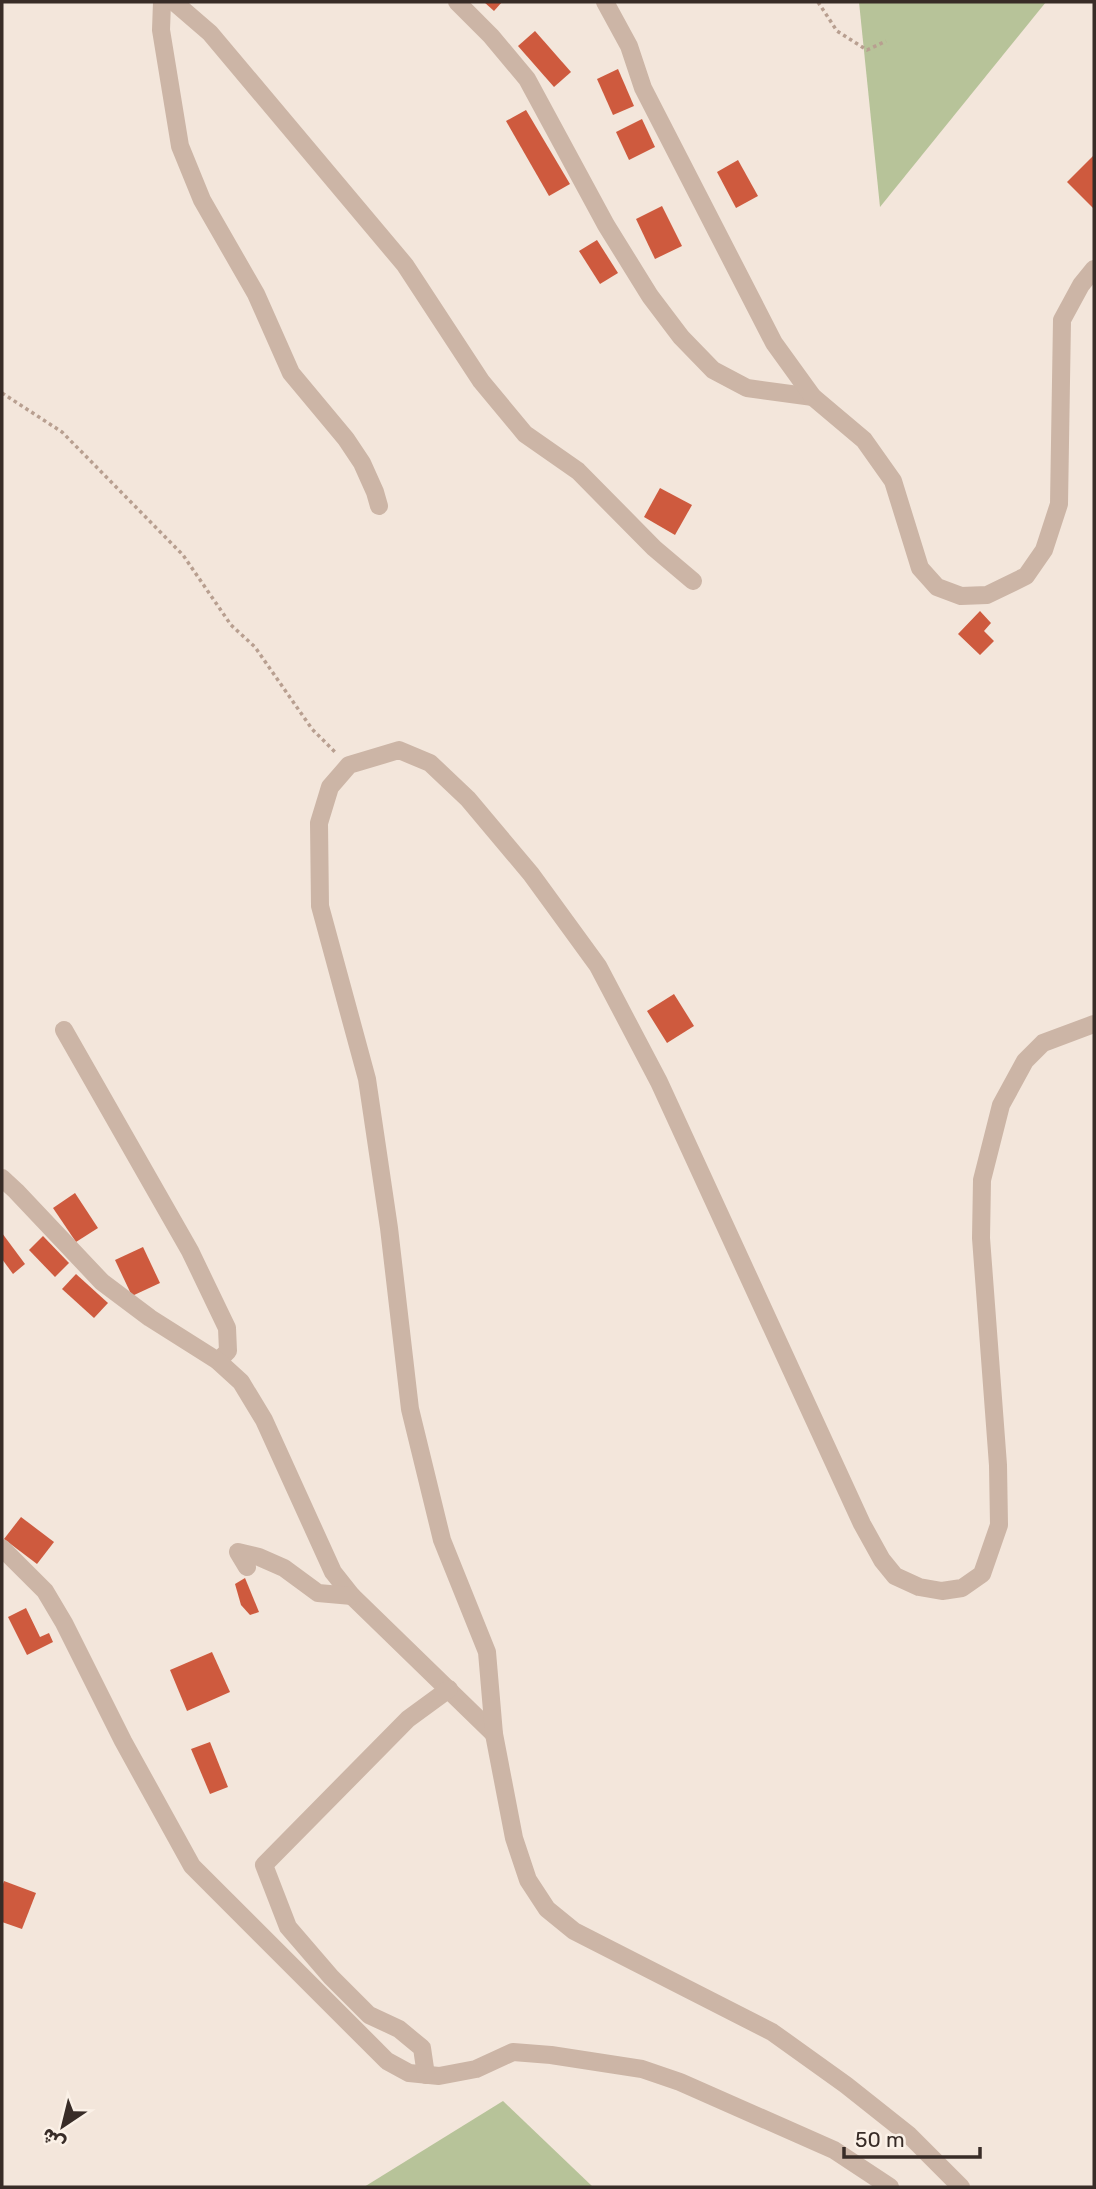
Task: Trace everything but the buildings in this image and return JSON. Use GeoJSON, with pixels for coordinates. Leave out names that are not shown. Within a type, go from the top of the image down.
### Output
{"type":"FeatureCollection","features":[{"type":"Feature","properties":{"kind":"street"},"geometry":{"type":"LineString","coordinates":[[162,2],[161,30],[180,145],[202,200],[256,294],[291,373],[346,439],[362,463],[379,506]]}},
{"type":"Feature","properties":{"kind":"street"},"geometry":{"type":"LineString","coordinates":[[174,2],[211,33],[405,265],[481,381],[525,434],[578,471],[654,548],[693,581]]}},
{"type":"Feature","properties":{"kind":"street"},"geometry":{"type":"LineString","coordinates":[[457,2],[491,36],[527,79],[606,225],[650,296],[681,337],[713,370],[747,388],[813,397]]}},
{"type":"Feature","properties":{"kind":"street"},"geometry":{"type":"LineString","coordinates":[[605,2],[629,46],[643,88],[774,343],[813,397],[864,439],[893,481],[920,568],[937,587],[961,596],[987,595],[1027,576],[1044,550],[1059,504],[1062,320],[1081,285],[1094,269]]}},
{"type":"Feature","properties":{"kind":"street"},"geometry":{"type":"LineString","coordinates":[[961,2187],[909,2135],[846,2085],[772,2032],[574,1931],[547,1909],[528,1880],[514,1838],[494,1734],[487,1652],[442,1540],[410,1409],[389,1228],[367,1079],[320,906],[319,823],[330,787],[349,765],[399,750],[430,763],[468,799],[531,874],[598,966],[659,1082],[882,1560],[895,1576],[919,1587],[942,1591],[962,1588],[982,1574],[999,1525],[998,1465],[981,1238],[982,1180],[1001,1105],[1025,1061],[1043,1043],[1094,1024]]}},
{"type":"Feature","properties":{"kind":"street"},"geometry":{"type":"LineString","coordinates":[[64,1030],[190,1251],[227,1328],[228,1351],[218,1361]]}},
{"type":"Feature","properties":{"kind":"street"},"geometry":{"type":"LineString","coordinates":[[2,1178],[102,1282],[150,1318],[218,1361],[241,1382],[264,1420],[333,1572],[352,1596],[494,1734]]}},
{"type":"Feature","properties":{"kind":"street"},"geometry":{"type":"LineString","coordinates":[[2,1548],[45,1591],[192,1866],[387,2061],[409,2073],[439,2076],[476,2069],[513,2052],[551,2054],[642,2069],[680,2082],[834,2150],[890,2187]]}},
{"type":"Feature","properties":{"kind":"street"},"geometry":{"type":"LineString","coordinates":[[247,1567],[238,1552],[259,1557],[284,1568],[318,1593],[352,1596]]}},
{"type":"Feature","properties":{"kind":"street"},"geometry":{"type":"LineString","coordinates":[[426,2075],[422,2048],[399,2029],[369,2015],[331,1977],[288,1927],[264,1865],[408,1719],[449,1689]]}},
{"type":"Feature","properties":{"kind":"path"},"geometry":{"type":"LineString","coordinates":[[818,2],[838,31],[867,50],[886,41]]}},
{"type":"Feature","properties":{"kind":"path"},"geometry":{"type":"LineString","coordinates":[[2,393],[62,432],[183,555],[231,625],[261,655],[312,729],[349,765]]}},
{"type":"Feature","properties":{"kind":"green space"},"geometry":{"type":"Polygon","coordinates":[[[859,2],[1046,2],[880,207],[859,2]]]}},
{"type":"Feature","properties":{"kind":"green space"},"geometry":{"type":"Polygon","coordinates":[[[503,2101],[593,2187],[364,2187],[503,2101]]]}}]}
